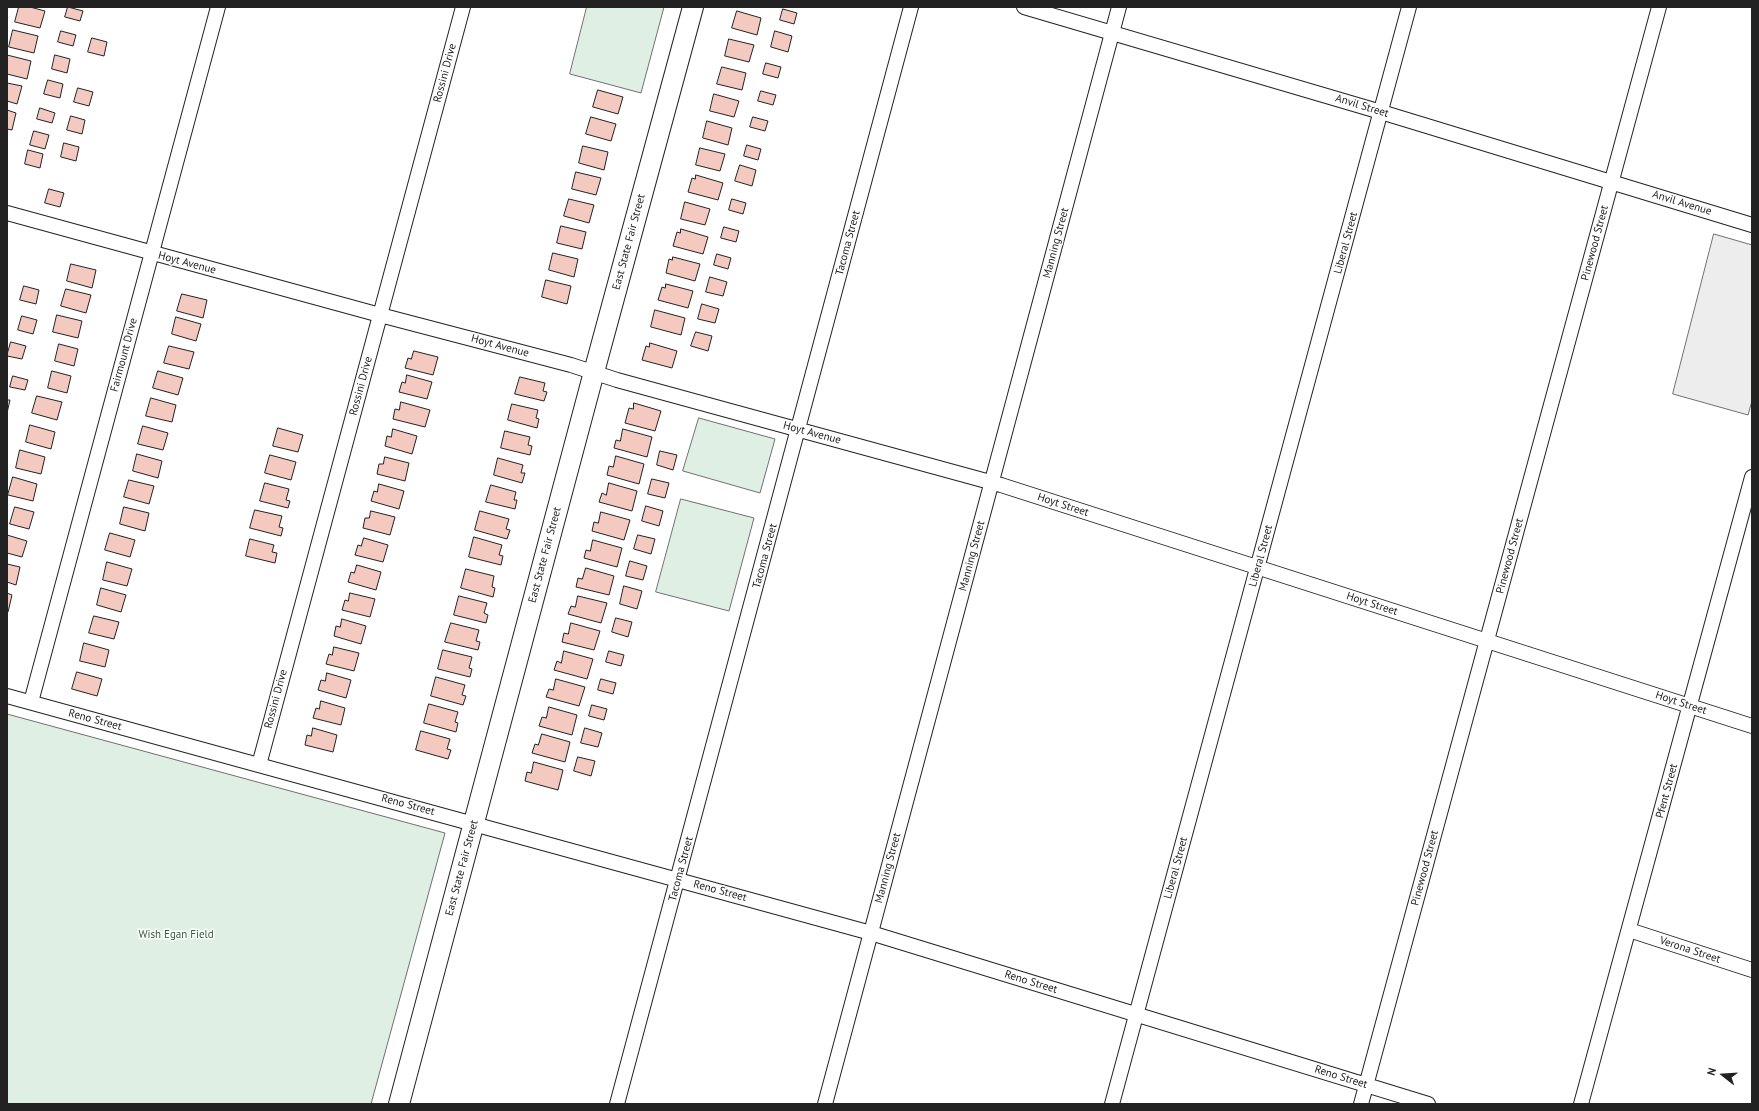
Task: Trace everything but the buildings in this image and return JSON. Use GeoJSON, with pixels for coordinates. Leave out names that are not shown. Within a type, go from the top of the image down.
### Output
{"type":"FeatureCollection","features":[{"type":"Feature","properties":{"kind":"street","name":"Fairmount Drive"},"geometry":{"type":"LineString","coordinates":[[31,702],[218,7]]}},
{"type":"Feature","properties":{"kind":"street","name":"Rossini Drive"},"geometry":{"type":"LineString","coordinates":[[259,765],[463,7]]}},
{"type":"Feature","properties":{"kind":"street","name":"East State Fair Street"},"geometry":{"type":"LineString","coordinates":[[399,1104],[594,372],[694,7]]}},
{"type":"Feature","properties":{"kind":"street","name":"Tacoma Street"},"geometry":{"type":"LineString","coordinates":[[617,1104],[911,7]]}},
{"type":"Feature","properties":{"kind":"street"},"geometry":{"type":"LineString","coordinates":[[1024,7],[1113,32]]}},
{"type":"Feature","properties":{"kind":"street","name":"Manning Street"},"geometry":{"type":"LineString","coordinates":[[825,1104],[1119,7]]}},
{"type":"Feature","properties":{"kind":"street","name":"Liberal Street"},"geometry":{"type":"LineString","coordinates":[[1112,1104],[1409,7]]}},
{"type":"Feature","properties":{"kind":"street","name":"Pinewood Street"},"geometry":{"type":"LineString","coordinates":[[1361,1104],[1659,7]]}},
{"type":"Feature","properties":{"kind":"street","name":"Anvil Street"},"geometry":{"type":"LineString","coordinates":[[1113,32],[1612,181]]}},
{"type":"Feature","properties":{"kind":"street","name":"Anvil Avenue"},"geometry":{"type":"LineString","coordinates":[[1612,181],[1752,225]]}},
{"type":"Feature","properties":{"kind":"street","name":"Hoyt Avenue"},"geometry":{"type":"LineString","coordinates":[[7,214],[594,372],[992,483]]}},
{"type":"Feature","properties":{"kind":"street","name":"Hoyt Street"},"geometry":{"type":"LineString","coordinates":[[992,483],[1752,726]]}},
{"type":"Feature","properties":{"kind":"street","name":"Pfent Street"},"geometry":{"type":"LineString","coordinates":[[1581,1104],[1751,485]]}},
{"type":"Feature","properties":{"kind":"street","name":"Reno Street"},"geometry":{"type":"LineString","coordinates":[[7,696],[871,933],[1428,1104]]}},
{"type":"Feature","properties":{"kind":"street","name":"Verona Street"},"geometry":{"type":"LineString","coordinates":[[1629,930],[1752,970]]}},
{"type":"Feature","properties":{"kind":"green space"},"geometry":{"type":"Polygon","coordinates":[[[587,7],[664,7],[641,93],[570,74],[587,7]]]}},
{"type":"Feature","properties":{"kind":"green space"},"geometry":{"type":"Polygon","coordinates":[[[699,418],[775,439],[760,493],[683,471],[699,418]]]}},
{"type":"Feature","properties":{"kind":"green space"},"geometry":{"type":"Polygon","coordinates":[[[681,499],[754,518],[729,611],[656,592],[681,499]]]}},
{"type":"Feature","properties":{"kind":"green space","name":"Wish Egan Field"},"geometry":{"type":"Polygon","coordinates":[[[7,714],[445,833],[371,1104],[7,1104],[7,714]]]}},
{"type":"Feature","properties":{"kind":"shaded area"},"geometry":{"type":"Polygon","coordinates":[[[1714,234],[1752,245],[1752,401],[1748,415],[1673,394],[1714,234]]]}}]}
